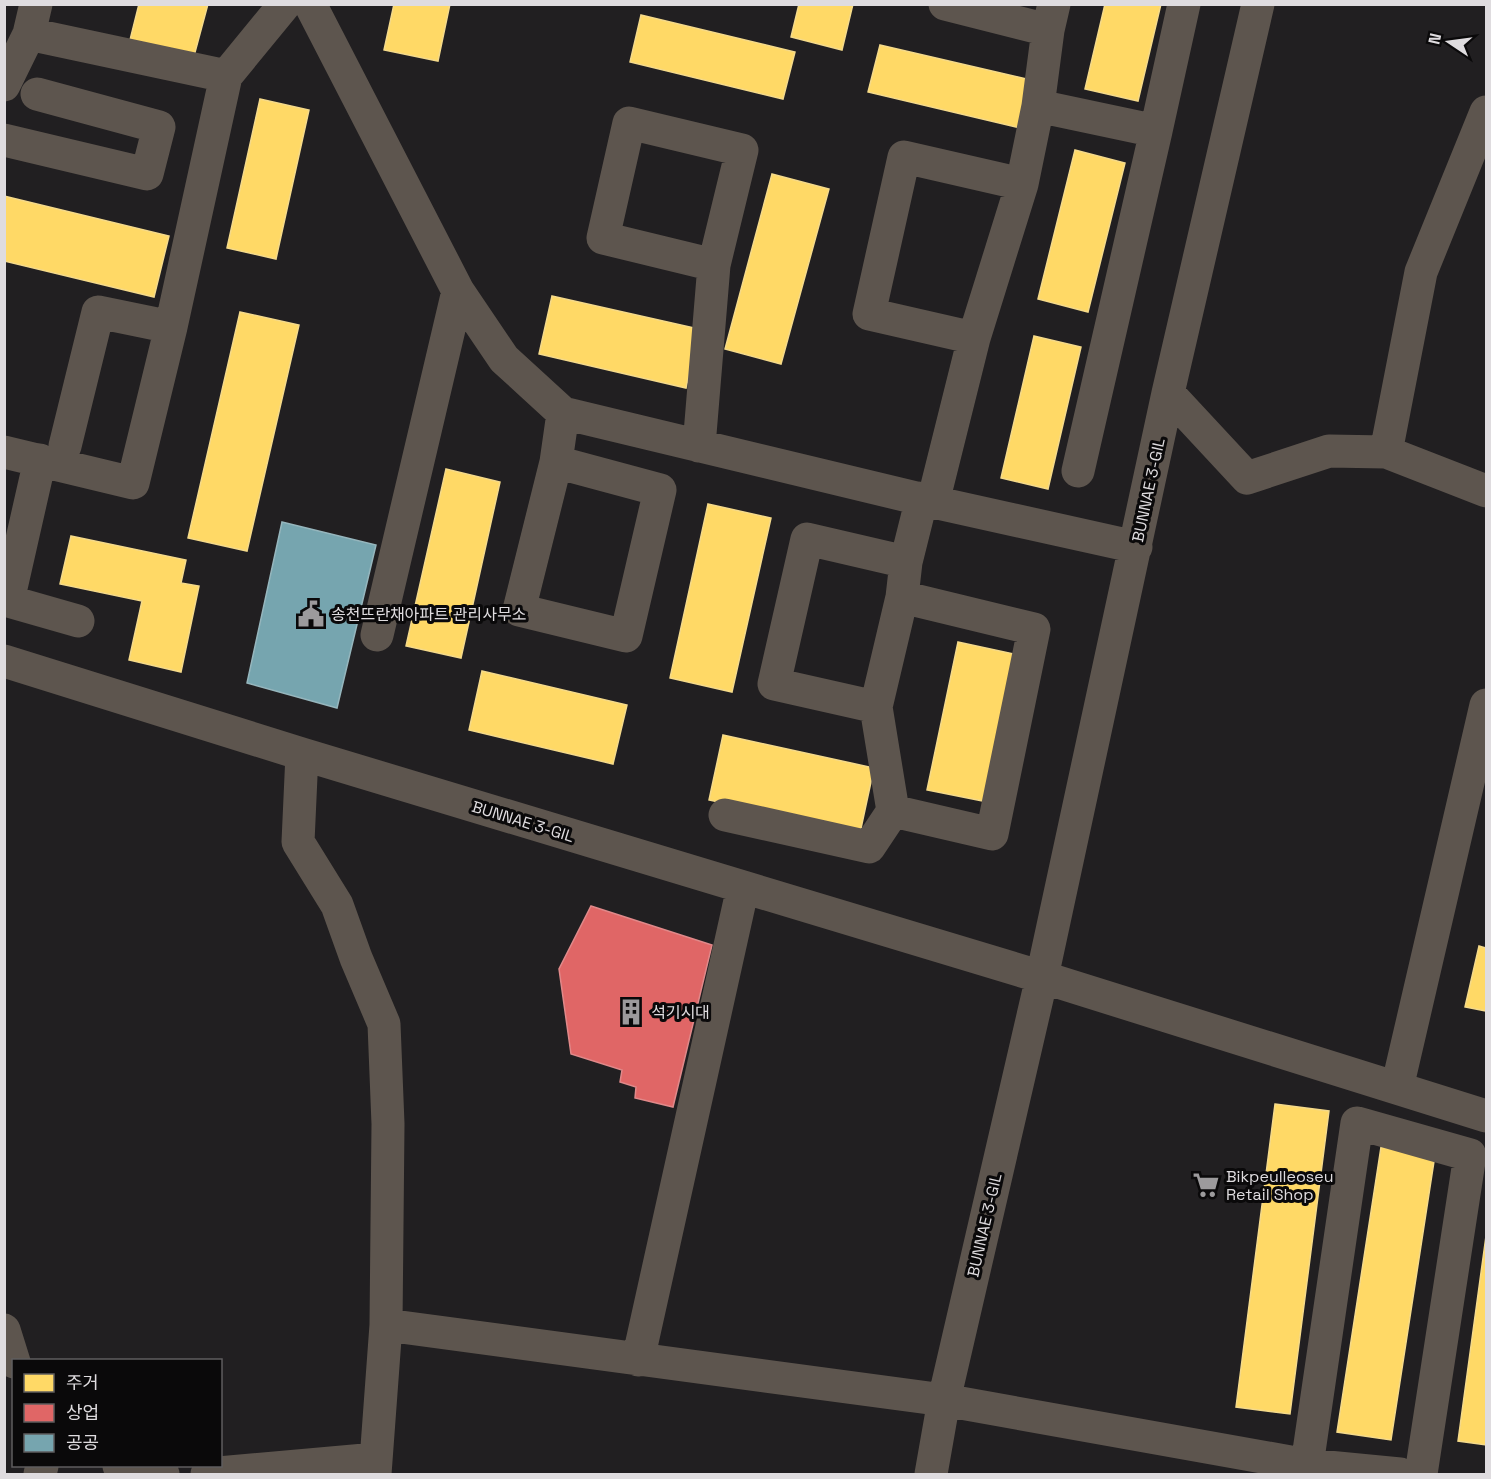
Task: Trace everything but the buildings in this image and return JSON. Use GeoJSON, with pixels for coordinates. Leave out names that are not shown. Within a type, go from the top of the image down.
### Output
{"type":"FeatureCollection","features":[{"type":"Feature","properties":{"kind":"street"},"geometry":{"type":"LineString","coordinates":[[4,452],[52,453],[133,483],[171,327],[226,76],[285,4]]}},
{"type":"Feature","properties":{"kind":"street"},"geometry":{"type":"LineString","coordinates":[[310,4],[458,291],[504,359],[563,413],[1136,547]]}},
{"type":"Feature","properties":{"kind":"street"},"geometry":{"type":"LineString","coordinates":[[725,814],[869,847],[892,811],[876,707],[902,597],[906,562],[928,500],[974,338],[1022,184],[1038,106],[1051,17],[945,4]]}},
{"type":"Feature","properties":{"kind":"street"},"geometry":{"type":"LineString","coordinates":[[1078,471],[1184,4]]}},
{"type":"Feature","properties":{"kind":"street","name":"BUNNAE 3-GIL"},"geometry":{"type":"LineString","coordinates":[[931,1474],[944,1400],[1042,977],[1168,393],[1258,4]]}},
{"type":"Feature","properties":{"kind":"street"},"geometry":{"type":"LineString","coordinates":[[4,85],[32,19],[226,76]]}},
{"type":"Feature","properties":{"kind":"street"},"geometry":{"type":"LineString","coordinates":[[4,140],[147,174],[159,128],[37,94]]}},
{"type":"Feature","properties":{"kind":"street"},"geometry":{"type":"LineString","coordinates":[[1038,106],[1156,131]]}},
{"type":"Feature","properties":{"kind":"street"},"geometry":{"type":"LineString","coordinates":[[1386,452],[1421,272],[1486,112]]}},
{"type":"Feature","properties":{"kind":"street"},"geometry":{"type":"LineString","coordinates":[[699,446],[714,266],[742,150],[629,123],[603,238],[714,266]]}},
{"type":"Feature","properties":{"kind":"street"},"geometry":{"type":"LineString","coordinates":[[974,338],[868,314],[904,157],[1022,184]]}},
{"type":"Feature","properties":{"kind":"street"},"geometry":{"type":"LineString","coordinates":[[377,635],[458,291]]}},
{"type":"Feature","properties":{"kind":"street"},"geometry":{"type":"LineString","coordinates":[[78,621],[8,601],[52,453],[98,312],[171,327]]}},
{"type":"Feature","properties":{"kind":"street"},"geometry":{"type":"LineString","coordinates":[[1168,393],[1247,478],[1329,451],[1386,452],[1486,491]]}},
{"type":"Feature","properties":{"kind":"street"},"geometry":{"type":"LineString","coordinates":[[556,462],[660,490],[626,636],[519,610],[556,462],[563,413]]}},
{"type":"Feature","properties":{"kind":"street"},"geometry":{"type":"LineString","coordinates":[[876,707],[774,684],[807,539],[906,562]]}},
{"type":"Feature","properties":{"kind":"street"},"geometry":{"type":"LineString","coordinates":[[892,811],[992,834],[1034,629],[902,597]]}},
{"type":"Feature","properties":{"kind":"street","name":"BUNNAE 3-GIL"},"geometry":{"type":"LineString","coordinates":[[4,661],[302,754],[1042,977]]}},
{"type":"Feature","properties":{"kind":"street"},"geometry":{"type":"LineString","coordinates":[[1397,1088],[1486,705]]}},
{"type":"Feature","properties":{"kind":"street"},"geometry":{"type":"LineString","coordinates":[[207,1474],[375,1467],[386,1326],[388,1124],[384,1024],[337,905],[298,842],[302,754]]}},
{"type":"Feature","properties":{"kind":"street"},"geometry":{"type":"LineString","coordinates":[[638,1360],[743,886]]}},
{"type":"Feature","properties":{"kind":"street"},"geometry":{"type":"LineString","coordinates":[[1042,977],[1486,1116]]}},
{"type":"Feature","properties":{"kind":"street"},"geometry":{"type":"LineString","coordinates":[[1307,1465],[1357,1123],[1470,1155],[1421,1474]]}},
{"type":"Feature","properties":{"kind":"street"},"geometry":{"type":"LineString","coordinates":[[386,1326],[944,1400],[1307,1465],[1400,1474]]}},
{"type":"Feature","properties":{"kind":"street"},"geometry":{"type":"LineString","coordinates":[[4,1330],[13,1359]]}},
{"type":"Feature","properties":{"kind":"street"},"geometry":{"type":"LineString","coordinates":[[124,1467],[163,1474]]}},
{"type":"Feature","properties":{"kind":"place","name":"송천뜨란채아파트 관리사무소"},"geometry":{"type":"Point","coordinates":[311,614]}},
{"type":"Feature","properties":{"kind":"place","name":"석기시대"},"geometry":{"type":"Point","coordinates":[631,1012]}},
{"type":"Feature","properties":{"kind":"place","name":"Bikpeulleoseu Retail Shop"},"geometry":{"type":"Point","coordinates":[1206,1185]}}]}
